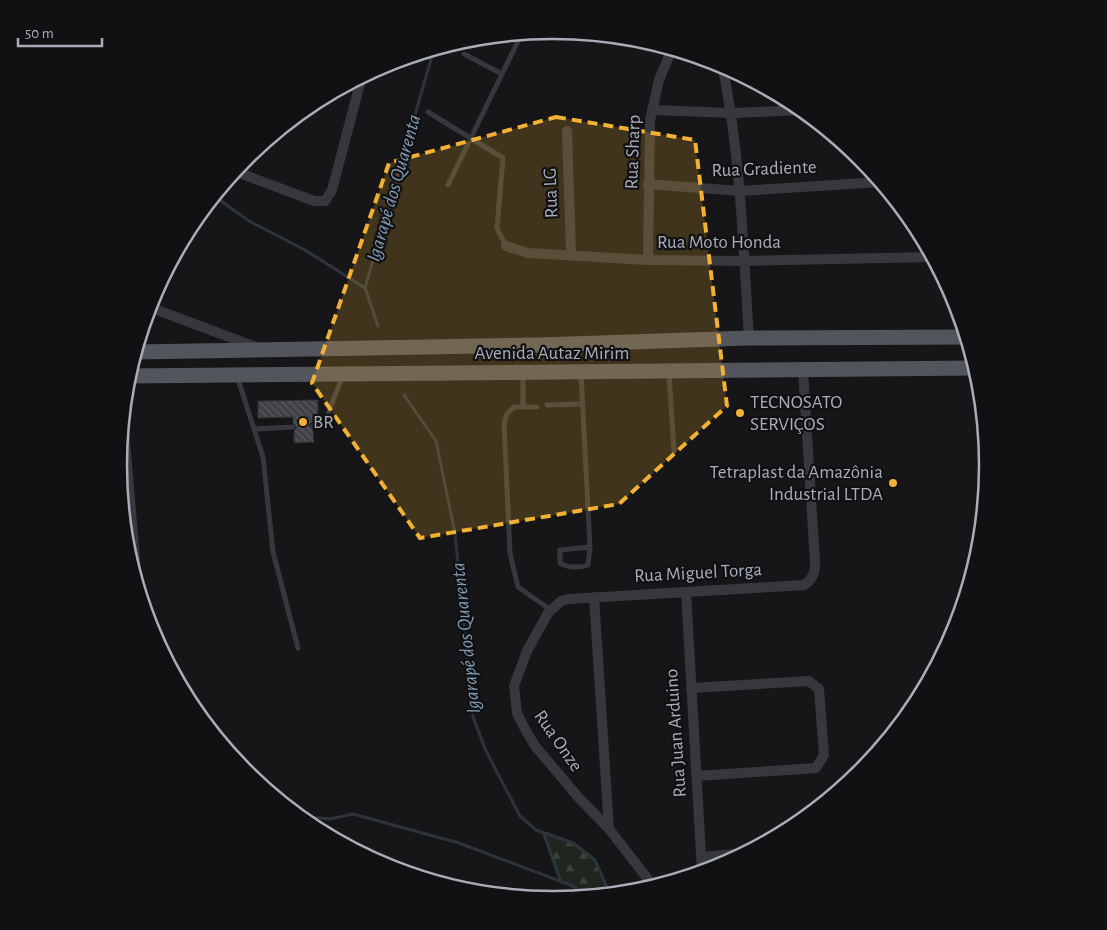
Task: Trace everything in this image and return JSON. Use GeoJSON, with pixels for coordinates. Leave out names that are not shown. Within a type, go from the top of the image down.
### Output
{"type":"FeatureCollection","features":[{"type":"Feature","properties":{"kind":"main road","name":"Avenida Autaz Mirim"},"geometry":{"type":"LineString","coordinates":[[143,352],[539,345],[749,338],[960,337]]}},
{"type":"Feature","properties":{"kind":"main road"},"geometry":{"type":"LineString","coordinates":[[539,345],[540,373]]}},
{"type":"Feature","properties":{"kind":"main road","name":"Avenida Autaz Mirim"},"geometry":{"type":"LineString","coordinates":[[137,376],[968,368]]}},
{"type":"Feature","properties":{"kind":"street","name":"Rua Sharp"},"geometry":{"type":"LineString","coordinates":[[648,260],[648,137],[659,80],[669,55]]}},
{"type":"Feature","properties":{"kind":"street"},"geometry":{"type":"LineString","coordinates":[[724,74],[732,113],[740,191],[749,338]]}},
{"type":"Feature","properties":{"kind":"street"},"geometry":{"type":"LineString","coordinates":[[242,174],[314,201],[325,200],[332,190],[359,86]]}},
{"type":"Feature","properties":{"kind":"street"},"geometry":{"type":"LineString","coordinates":[[652,110],[732,113],[789,111]]}},
{"type":"Feature","properties":{"kind":"street","name":"Rua LG"},"geometry":{"type":"LineString","coordinates":[[567,131],[571,254]]}},
{"type":"Feature","properties":{"kind":"street","name":"Rua Gradiente"},"geometry":{"type":"LineString","coordinates":[[648,184],[740,191],[873,183]]}},
{"type":"Feature","properties":{"kind":"street","name":"Rua Moto Honda"},"geometry":{"type":"LineString","coordinates":[[506,246],[510,249],[528,253],[571,254],[648,260],[744,261],[926,257]]}},
{"type":"Feature","properties":{"kind":"street"},"geometry":{"type":"LineString","coordinates":[[157,310],[263,349]]}},
{"type":"Feature","properties":{"kind":"street","name":"Rua Miguel Torga"},"geometry":{"type":"LineString","coordinates":[[594,597],[804,585],[813,576],[815,562],[803,371]]}},
{"type":"Feature","properties":{"kind":"street"},"geometry":{"type":"LineString","coordinates":[[127,464],[133,534]]}},
{"type":"Feature","properties":{"kind":"street","name":"Rua Juan Arduino"},"geometry":{"type":"LineString","coordinates":[[686,592],[690,688],[702,865]]}},
{"type":"Feature","properties":{"kind":"street"},"geometry":{"type":"LineString","coordinates":[[551,610],[561,601],[594,597],[609,829]]}},
{"type":"Feature","properties":{"kind":"street","name":"Rua Onze"},"geometry":{"type":"LineString","coordinates":[[551,610],[527,651],[519,670],[514,686],[517,713],[535,746],[579,798],[609,829],[649,880]]}},
{"type":"Feature","properties":{"kind":"street"},"geometry":{"type":"LineString","coordinates":[[690,688],[809,681],[819,689],[824,755],[816,768],[697,776]]}},
{"type":"Feature","properties":{"kind":"street"},"geometry":{"type":"LineString","coordinates":[[702,857],[726,855]]}},
{"type":"Feature","properties":{"kind":"lane"},"geometry":{"type":"LineString","coordinates":[[448,185],[472,140],[518,41]]}},
{"type":"Feature","properties":{"kind":"lane"},"geometry":{"type":"LineString","coordinates":[[464,54],[502,74]]}},
{"type":"Feature","properties":{"kind":"lane"},"geometry":{"type":"LineString","coordinates":[[428,112],[503,158],[497,228],[506,246]]}},
{"type":"Feature","properties":{"kind":"lane"},"geometry":{"type":"LineString","coordinates":[[581,372],[590,547],[588,565],[564,566],[560,563],[560,550],[590,547]]}},
{"type":"Feature","properties":{"kind":"lane"},"geometry":{"type":"LineString","coordinates":[[669,372],[674,451]]}},
{"type":"Feature","properties":{"kind":"lane"},"geometry":{"type":"LineString","coordinates":[[523,373],[523,407]]}},
{"type":"Feature","properties":{"kind":"lane"},"geometry":{"type":"LineString","coordinates":[[313,426],[326,420],[343,374]]}},
{"type":"Feature","properties":{"kind":"lane"},"geometry":{"type":"LineString","coordinates":[[237,375],[265,471],[273,552],[298,648]]}},
{"type":"Feature","properties":{"kind":"lane"},"geometry":{"type":"LineString","coordinates":[[547,405],[582,404]]}},
{"type":"Feature","properties":{"kind":"lane"},"geometry":{"type":"LineString","coordinates":[[537,407],[514,408],[507,414],[504,424],[511,567],[518,587],[551,610]]}},
{"type":"Feature","properties":{"kind":"lane"},"geometry":{"type":"LineString","coordinates":[[254,429],[293,427]]}},
{"type":"Feature","properties":{"kind":"highlighted area"},"geometry":{"type":"Polygon","coordinates":[[[556,117],[695,140],[727,406],[619,504],[420,538],[312,383],[389,163],[556,117]]]}},
{"type":"Feature","properties":{"kind":"green space"},"geometry":{"type":"Polygon","coordinates":[[[544,833],[573,843],[595,860],[607,888],[576,890],[561,882],[544,833]]]}},
{"type":"Feature","properties":{"kind":"building","name":"BR"},"geometry":{"type":"Polygon","coordinates":[[[318,400],[318,416],[313,416],[313,421],[309,425],[313,430],[314,442],[294,443],[294,431],[297,427],[293,423],[293,417],[258,418],[258,401],[318,400]]]}},
{"type":"Feature","properties":{"kind":"waterway","name":"Igarapé dos Quarenta"},"geometry":{"type":"LineString","coordinates":[[378,326],[365,288],[432,56]]}},
{"type":"Feature","properties":{"kind":"waterway"},"geometry":{"type":"LineString","coordinates":[[220,200],[249,221],[305,250],[365,288]]}},
{"type":"Feature","properties":{"kind":"waterway","name":"Igarapé dos Quarenta"},"geometry":{"type":"LineString","coordinates":[[404,395],[436,441],[455,533],[473,717],[486,751],[520,816],[536,830],[573,843],[595,860],[607,888]]}},
{"type":"Feature","properties":{"kind":"waterway"},"geometry":{"type":"LineString","coordinates":[[315,818],[330,819],[353,814],[459,843],[573,886],[579,890]]}},
{"type":"Feature","properties":{"kind":"waterway"},"geometry":{"type":"LineString","coordinates":[[544,834],[561,882]]}},
{"type":"Feature","properties":{"kind":"place","name":"TECNOSATO SERVIÇOS"},"geometry":{"type":"Point","coordinates":[740,413]}},
{"type":"Feature","properties":{"kind":"place","name":"BR"},"geometry":{"type":"Point","coordinates":[303,422]}},
{"type":"Feature","properties":{"kind":"place","name":"Tetraplast da Amazônia Industrial LTDA"},"geometry":{"type":"Point","coordinates":[893,483]}}]}
